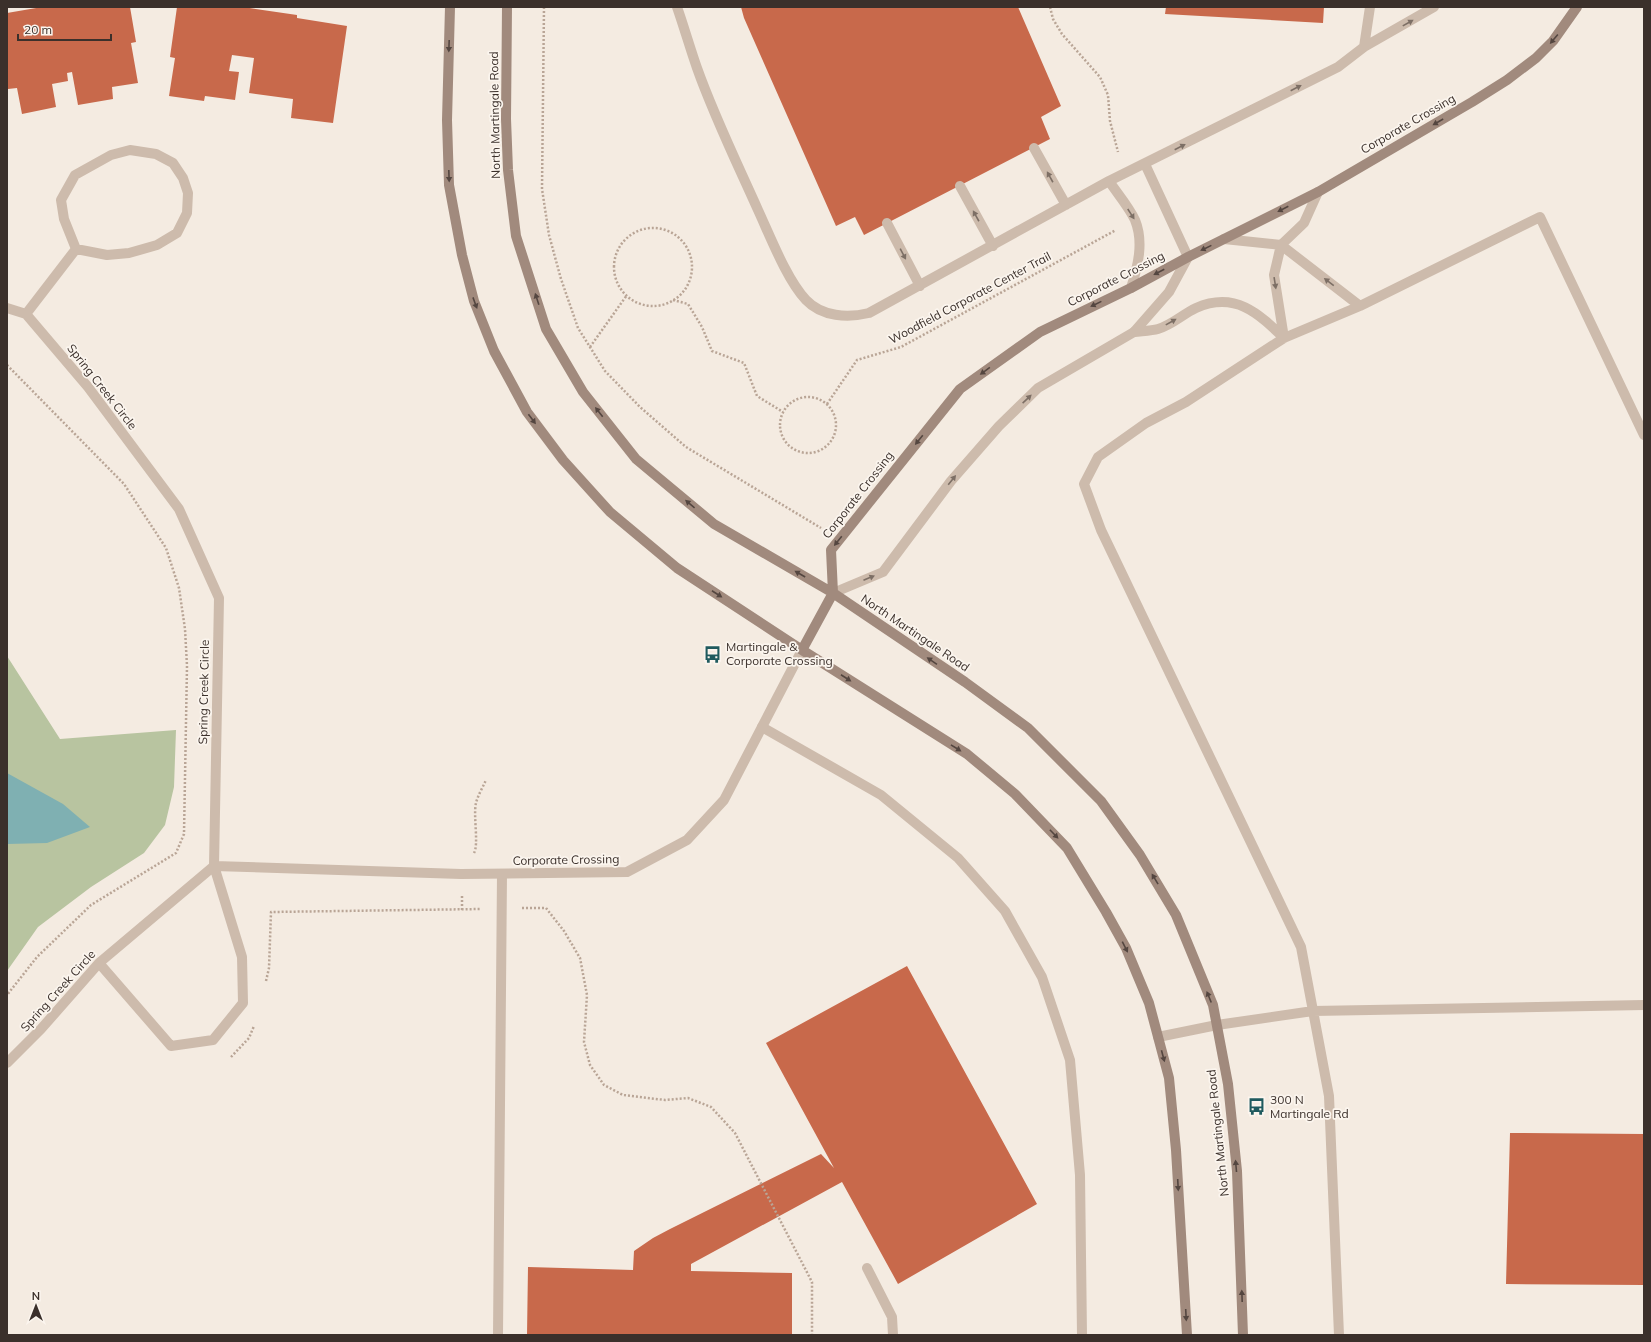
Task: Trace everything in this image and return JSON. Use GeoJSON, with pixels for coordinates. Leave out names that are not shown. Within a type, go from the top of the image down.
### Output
{"type":"FeatureCollection","features":[{"type":"Feature","properties":{"kind":"street"},"geometry":{"type":"LineString","coordinates":[[450,7],[447,120],[449,185],[462,256],[474,301],[494,351],[527,412],[563,460],[610,512],[677,568],[802,650],[966,754],[1015,794],[1067,848],[1126,948],[1149,1003],[1169,1078],[1176,1150],[1187,1335]]}},
{"type":"Feature","properties":{"kind":"street","name":"North Martingale Road"},"geometry":{"type":"LineString","coordinates":[[508,7],[506,119],[508,170],[516,236],[546,330],[583,392],[636,459],[714,524],[833,593],[965,682],[1028,728],[1101,801],[1140,855],[1176,915],[1213,1005],[1228,1084],[1237,1171],[1243,1335]]}},
{"type":"Feature","properties":{"kind":"street"},"geometry":{"type":"LineString","coordinates":[[678,7],[697,68],[717,119],[769,235],[795,286],[807,302],[821,310],[840,316],[857,316],[869,313],[1109,181],[1128,173],[1338,67],[1364,47],[1434,7]]}},
{"type":"Feature","properties":{"kind":"street"},"geometry":{"type":"LineString","coordinates":[[1364,47],[1370,7]]}},
{"type":"Feature","properties":{"kind":"street","name":"Corporate Crossing"},"geometry":{"type":"LineString","coordinates":[[1188,257],[1169,292],[1134,332],[1038,388],[999,426],[952,481],[883,572],[833,593],[831,550],[960,389],[1040,332],[1131,288],[1188,257],[1318,192],[1472,102],[1507,80],[1536,58],[1553,41],[1577,7]]}},
{"type":"Feature","properties":{"kind":"street"},"geometry":{"type":"LineString","coordinates":[[1034,148],[1066,205]]}},
{"type":"Feature","properties":{"kind":"street"},"geometry":{"type":"LineString","coordinates":[[130,150],[156,154],[172,163],[183,178],[188,193],[187,212],[177,233],[157,245],[129,253],[107,256],[76,249],[64,219],[61,200],[75,175],[111,154],[130,150]]}},
{"type":"Feature","properties":{"kind":"street"},"geometry":{"type":"LineString","coordinates":[[1145,164],[1188,257]]}},
{"type":"Feature","properties":{"kind":"street"},"geometry":{"type":"LineString","coordinates":[[1109,181],[1135,220],[1140,251],[1131,288]]}},
{"type":"Feature","properties":{"kind":"street"},"geometry":{"type":"LineString","coordinates":[[960,186],[993,246]]}},
{"type":"Feature","properties":{"kind":"street"},"geometry":{"type":"LineString","coordinates":[[1284,338],[1274,275],[1281,245],[1304,223],[1318,192]]}},
{"type":"Feature","properties":{"kind":"street"},"geometry":{"type":"LineString","coordinates":[[1339,1335],[1329,1096],[1301,947],[1101,530],[1084,484],[1098,457],[1146,423],[1186,402],[1284,338],[1360,306],[1540,217],[1644,435]]}},
{"type":"Feature","properties":{"kind":"street"},"geometry":{"type":"LineString","coordinates":[[887,223],[920,286]]}},
{"type":"Feature","properties":{"kind":"street"},"geometry":{"type":"LineString","coordinates":[[1224,239],[1281,245],[1360,306]]}},
{"type":"Feature","properties":{"kind":"street"},"geometry":{"type":"LineString","coordinates":[[7,308],[26,314],[76,249]]}},
{"type":"Feature","properties":{"kind":"street"},"geometry":{"type":"LineString","coordinates":[[1134,332],[1159,329],[1195,308],[1210,303],[1225,302],[1243,306],[1260,316],[1284,338]]}},
{"type":"Feature","properties":{"kind":"street","name":"Spring Creek Circle"},"geometry":{"type":"LineString","coordinates":[[7,1063],[41,1029],[99,963],[214,866],[219,598],[180,509],[88,387],[26,314]]}},
{"type":"Feature","properties":{"kind":"street"},"geometry":{"type":"LineString","coordinates":[[802,650],[833,593]]}},
{"type":"Feature","properties":{"kind":"street","name":"Corporate Crossing"},"geometry":{"type":"LineString","coordinates":[[214,866],[461,874],[627,872],[687,840],[724,800],[802,650]]}},
{"type":"Feature","properties":{"kind":"street"},"geometry":{"type":"LineString","coordinates":[[762,727],[880,795],[958,858],[1005,911],[1042,977],[1070,1060],[1080,1175],[1082,1335]]}},
{"type":"Feature","properties":{"kind":"street"},"geometry":{"type":"LineString","coordinates":[[99,963],[171,1046],[213,1040],[243,1003],[242,957],[214,866]]}},
{"type":"Feature","properties":{"kind":"street"},"geometry":{"type":"LineString","coordinates":[[498,1335],[502,874]]}},
{"type":"Feature","properties":{"kind":"street"},"geometry":{"type":"LineString","coordinates":[[1158,1037],[1217,1024],[1313,1011],[1644,1005]]}},
{"type":"Feature","properties":{"kind":"street"},"geometry":{"type":"LineString","coordinates":[[867,1268],[892,1317],[893,1335]]}},
{"type":"Feature","properties":{"kind":"path"},"geometry":{"type":"LineString","coordinates":[[544,7],[542,189],[550,235],[561,279],[578,328],[605,371],[635,402],[686,447],[816,525],[839,541]]}},
{"type":"Feature","properties":{"kind":"path"},"geometry":{"type":"LineString","coordinates":[[1050,7],[1053,19],[1062,34],[1100,77],[1108,94],[1110,121],[1117,150],[1128,173]]}},
{"type":"Feature","properties":{"kind":"path","name":"Woodfield Corporate Center Trail"},"geometry":{"type":"LineString","coordinates":[[827,404],[857,360],[901,346],[1135,220]]}},
{"type":"Feature","properties":{"kind":"path"},"geometry":{"type":"LineString","coordinates":[[654,228],[667,230],[679,237],[688,247],[692,260],[692,273],[688,286],[673,300],[668,303],[654,306],[644,305],[627,295],[618,285],[614,272],[615,259],[620,246],[629,236],[640,230],[654,228]]}},
{"type":"Feature","properties":{"kind":"path"},"geometry":{"type":"LineString","coordinates":[[590,347],[627,295]]}},
{"type":"Feature","properties":{"kind":"path"},"geometry":{"type":"LineString","coordinates":[[673,300],[688,304],[702,327],[712,351],[744,363],[757,396],[782,412]]}},
{"type":"Feature","properties":{"kind":"path"},"geometry":{"type":"LineString","coordinates":[[7,365],[124,484],[166,548],[179,588],[185,629],[187,666],[184,834],[176,853],[91,905],[37,957],[7,995]]}},
{"type":"Feature","properties":{"kind":"path"},"geometry":{"type":"LineString","coordinates":[[803,397],[820,399],[827,404],[833,412],[836,421],[836,430],[833,439],[826,447],[818,452],[799,452],[791,448],[784,440],[780,431],[782,412],[788,406],[803,397]]}},
{"type":"Feature","properties":{"kind":"path"},"geometry":{"type":"LineString","coordinates":[[462,910],[461,874],[476,849],[476,804],[486,780]]}},
{"type":"Feature","properties":{"kind":"path"},"geometry":{"type":"LineString","coordinates":[[266,982],[269,968],[271,912],[546,908],[564,931],[580,958],[587,995],[584,1042],[590,1065],[604,1084],[623,1095],[665,1100],[688,1098],[711,1107],[735,1133],[812,1282],[812,1335]]}},
{"type":"Feature","properties":{"kind":"path"},"geometry":{"type":"LineString","coordinates":[[231,1057],[249,1038],[254,1025]]}},
{"type":"Feature","properties":{"kind":"green space"},"geometry":{"type":"Polygon","coordinates":[[[7,656],[60,739],[176,730],[174,787],[165,825],[144,853],[91,887],[38,927],[7,971],[7,656]]]}},
{"type":"Feature","properties":{"kind":"water"},"geometry":{"type":"Polygon","coordinates":[[[7,773],[63,804],[90,827],[47,843],[7,844],[7,773]]]}},
{"type":"Feature","properties":{"kind":"building"},"geometry":{"type":"Polygon","coordinates":[[[42,7],[130,7],[136,42],[131,43],[138,83],[112,87],[113,99],[78,105],[72,72],[67,73],[68,81],[52,84],[56,107],[22,114],[17,88],[8,89],[7,83],[7,13],[42,7]]]}},
{"type":"Feature","properties":{"kind":"building"},"geometry":{"type":"Polygon","coordinates":[[[177,7],[243,7],[297,15],[297,18],[347,26],[333,123],[291,118],[293,99],[249,93],[254,58],[232,55],[229,71],[239,72],[235,100],[205,96],[204,101],[169,96],[175,58],[170,57],[177,7]]]}},
{"type":"Feature","properties":{"kind":"building"},"geometry":{"type":"Polygon","coordinates":[[[741,7],[1018,7],[1061,106],[1041,117],[1050,139],[864,235],[855,217],[836,226],[744,18],[741,7]]]}},
{"type":"Feature","properties":{"kind":"building"},"geometry":{"type":"Polygon","coordinates":[[[1166,7],[1324,7],[1323,23],[1165,14],[1166,7]]]}},
{"type":"Feature","properties":{"kind":"building"},"geometry":{"type":"Polygon","coordinates":[[[907,966],[1037,1204],[898,1284],[842,1182],[691,1264],[691,1271],[792,1273],[792,1335],[527,1335],[528,1267],[633,1270],[634,1251],[670,1229],[821,1154],[834,1168],[766,1043],[907,966]]]}},
{"type":"Feature","properties":{"kind":"building"},"geometry":{"type":"Polygon","coordinates":[[[1510,1133],[1644,1134],[1644,1285],[1506,1284],[1510,1133]]]}},
{"type":"Feature","properties":{"kind":"place","name":"Martingale & Corporate Crossing"},"geometry":{"type":"Point","coordinates":[713,654]}},
{"type":"Feature","properties":{"kind":"place","name":"300 N Martingale Rd"},"geometry":{"type":"Point","coordinates":[1257,1107]}}]}
